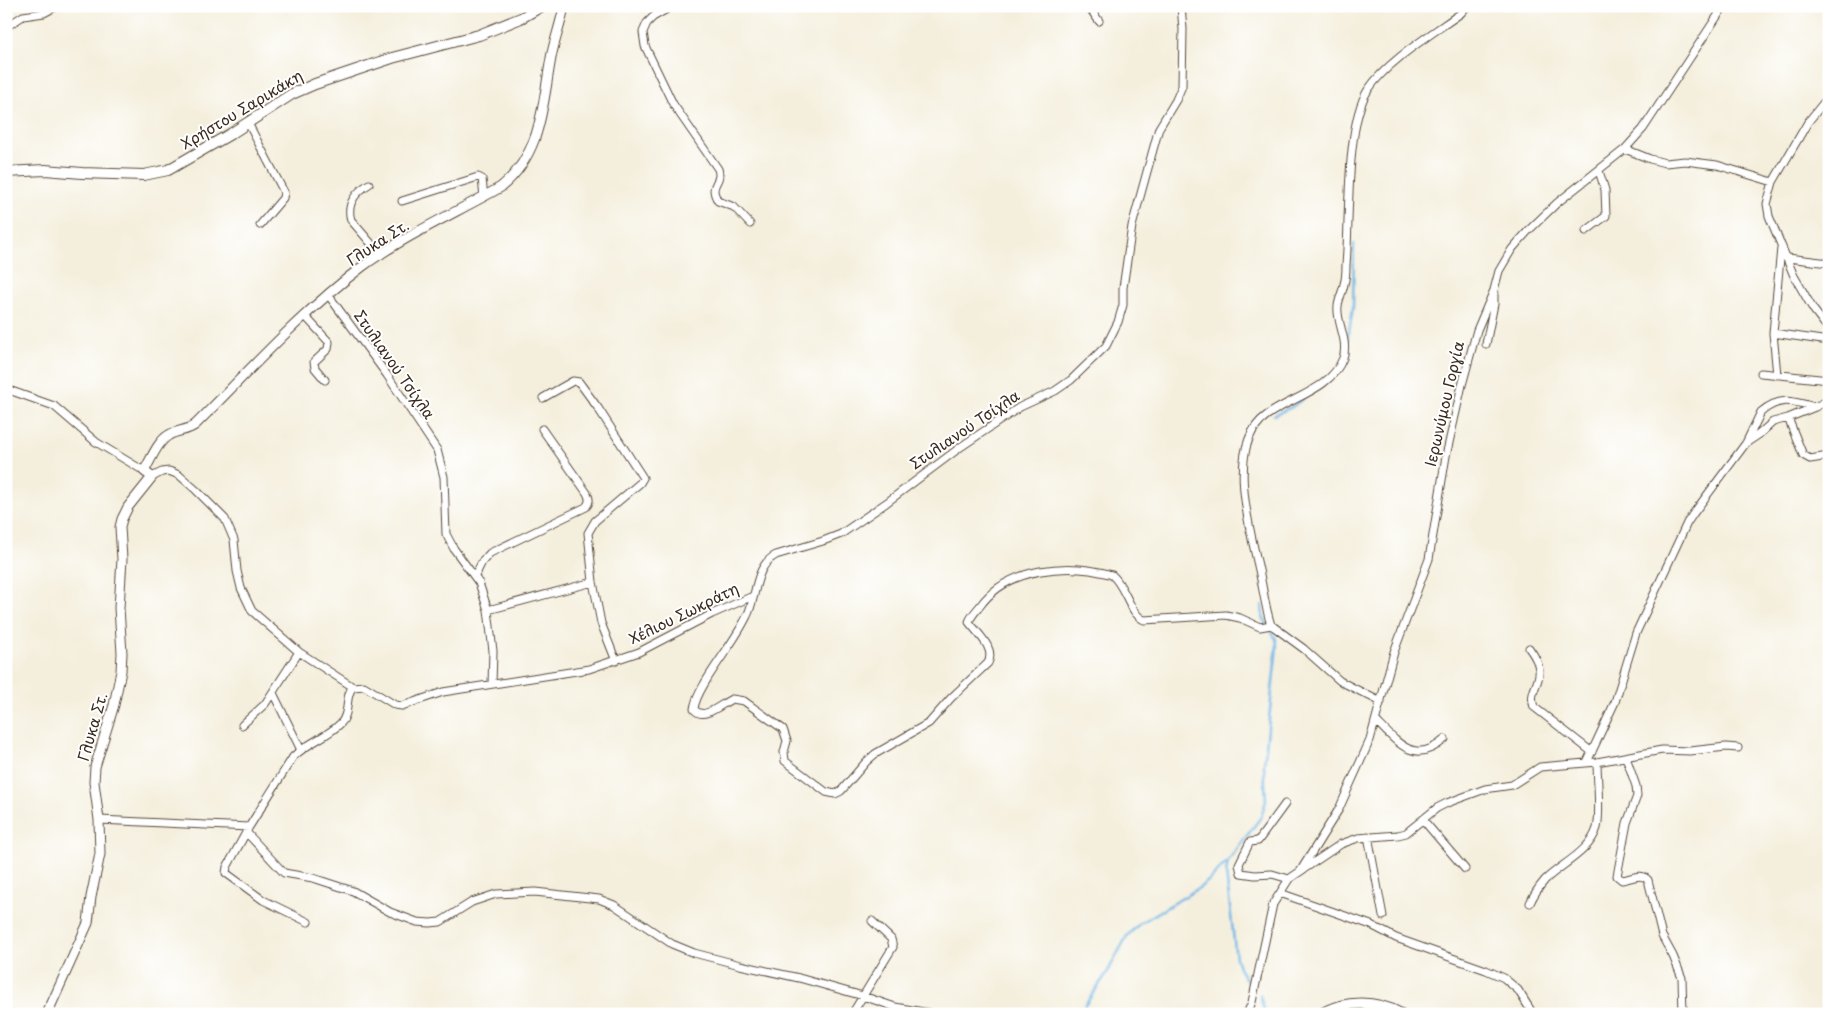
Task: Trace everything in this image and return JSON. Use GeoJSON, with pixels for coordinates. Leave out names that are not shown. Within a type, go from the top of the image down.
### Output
{"type":"FeatureCollection","features":[{"type":"Feature","properties":{"kind":"main road","name":"Χρήστου Σαρικάκη"},"geometry":{"type":"LineString","coordinates":[[6,172],[45,170],[144,175],[160,172],[177,166],[292,94],[315,84],[392,58],[479,34],[521,18],[542,6]]}},
{"type":"Feature","properties":{"kind":"main road"},"geometry":{"type":"LineString","coordinates":[[1321,1014],[1334,1008],[1358,1004],[1385,1007],[1401,1014]]}},
{"type":"Feature","properties":{"kind":"street"},"geometry":{"type":"LineString","coordinates":[[6,26],[23,16],[44,13],[58,6]]}},
{"type":"Feature","properties":{"kind":"street","name":"Γλυκα Στ."},"geometry":{"type":"LineString","coordinates":[[144,471],[163,440],[170,434],[195,425],[305,316],[366,265],[502,187],[513,176],[536,140],[552,55],[564,6]]}},
{"type":"Feature","properties":{"kind":"street"},"geometry":{"type":"LineString","coordinates":[[672,6],[653,17],[647,23],[643,32],[645,46],[673,104],[718,169],[719,177],[714,187],[714,194],[721,204],[734,206],[750,224]]}},
{"type":"Feature","properties":{"kind":"street"},"geometry":{"type":"LineString","coordinates":[[1088,6],[1099,21]]}},
{"type":"Feature","properties":{"kind":"street","name":"Στυλιανού Τσίχλα"},"geometry":{"type":"LineString","coordinates":[[753,596],[764,567],[773,557],[841,534],[1013,411],[1055,391],[1071,380],[1106,346],[1118,322],[1123,305],[1123,288],[1132,226],[1159,128],[1182,86],[1183,29],[1181,6]]}},
{"type":"Feature","properties":{"kind":"street"},"geometry":{"type":"LineString","coordinates":[[1381,702],[1340,681],[1304,649],[1270,626],[1245,508],[1243,470],[1245,452],[1251,434],[1266,415],[1321,384],[1335,371],[1343,357],[1343,334],[1338,306],[1345,283],[1353,144],[1358,116],[1364,97],[1369,88],[1389,67],[1467,6]]}},
{"type":"Feature","properties":{"kind":"street","name":"Ιερωνύμου Γοργία"},"geometry":{"type":"LineString","coordinates":[[1301,870],[1339,809],[1370,740],[1394,652],[1429,559],[1446,456],[1460,394],[1477,330],[1494,290],[1499,271],[1512,249],[1523,236],[1557,203],[1625,149],[1643,129],[1724,6]]}},
{"type":"Feature","properties":{"kind":"street"},"geometry":{"type":"LineString","coordinates":[[1829,96],[1808,122],[1773,182],[1768,196],[1768,210],[1781,248],[1788,258],[1794,276],[1813,309],[1829,330]]}},
{"type":"Feature","properties":{"kind":"street"},"geometry":{"type":"LineString","coordinates":[[248,123],[284,192],[283,198],[260,225]]}},
{"type":"Feature","properties":{"kind":"street"},"geometry":{"type":"LineString","coordinates":[[1625,149],[1650,160],[1665,163],[1685,161],[1716,165],[1773,182]]}},
{"type":"Feature","properties":{"kind":"street"},"geometry":{"type":"LineString","coordinates":[[1586,231],[1606,216],[1605,190],[1599,171]]}},
{"type":"Feature","properties":{"kind":"street"},"geometry":{"type":"LineString","coordinates":[[402,202],[478,177],[482,179],[484,197]]}},
{"type":"Feature","properties":{"kind":"street"},"geometry":{"type":"LineString","coordinates":[[369,184],[356,194],[350,206],[350,214],[352,220],[380,256]]}},
{"type":"Feature","properties":{"kind":"street"},"geometry":{"type":"LineString","coordinates":[[1777,375],[1773,333],[1781,248]]}},
{"type":"Feature","properties":{"kind":"street"},"geometry":{"type":"LineString","coordinates":[[1788,258],[1829,263]]}},
{"type":"Feature","properties":{"kind":"street"},"geometry":{"type":"LineString","coordinates":[[1486,344],[1494,304],[1494,290]]}},
{"type":"Feature","properties":{"kind":"street","name":"Στυλιανού Τσίχλα"},"geometry":{"type":"LineString","coordinates":[[328,296],[387,375],[437,450],[444,477],[446,534],[475,576],[482,590],[488,610],[493,651],[492,684]]}},
{"type":"Feature","properties":{"kind":"street"},"geometry":{"type":"LineString","coordinates":[[305,316],[329,342],[328,349],[314,362],[315,368],[325,380]]}},
{"type":"Feature","properties":{"kind":"street"},"geometry":{"type":"LineString","coordinates":[[1773,333],[1829,341]]}},
{"type":"Feature","properties":{"kind":"street"},"geometry":{"type":"LineString","coordinates":[[1761,373],[1829,380]]}},
{"type":"Feature","properties":{"kind":"street"},"geometry":{"type":"LineString","coordinates":[[543,398],[575,380],[579,382],[643,478],[640,483],[595,520],[589,528],[587,537],[602,628],[616,661]]}},
{"type":"Feature","properties":{"kind":"street"},"geometry":{"type":"LineString","coordinates":[[6,389],[54,406],[96,442],[152,477]]}},
{"type":"Feature","properties":{"kind":"street"},"geometry":{"type":"LineString","coordinates":[[1746,443],[1773,422],[1788,418],[1829,400]]}},
{"type":"Feature","properties":{"kind":"street"},"geometry":{"type":"LineString","coordinates":[[1587,762],[1615,702],[1636,633],[1687,523],[1746,443],[1762,412],[1775,403],[1792,401],[1815,407]]}},
{"type":"Feature","properties":{"kind":"street"},"geometry":{"type":"LineString","coordinates":[[1788,418],[1802,455],[1810,460],[1829,456]]}},
{"type":"Feature","properties":{"kind":"street"},"geometry":{"type":"LineString","coordinates":[[475,576],[482,562],[490,553],[586,507],[588,504],[589,498],[587,493],[542,429]]}},
{"type":"Feature","properties":{"kind":"street","name":"Χέλιου Σωκράτη"},"geometry":{"type":"LineString","coordinates":[[152,477],[169,471],[179,475],[225,519],[234,540],[237,571],[248,604],[256,615],[299,652],[353,687],[364,686],[395,705],[402,706],[442,692],[589,669],[616,661],[639,652],[712,614],[753,596]]}},
{"type":"Feature","properties":{"kind":"street","name":"Γλυκα Στ."},"geometry":{"type":"LineString","coordinates":[[47,1014],[88,923],[100,854],[99,820],[95,797],[95,767],[114,705],[121,671],[122,652],[119,608],[122,559],[120,527],[128,507],[152,477]]}},
{"type":"Feature","properties":{"kind":"street","name":"Χέλιου Σωκράτη"},"geometry":{"type":"LineString","coordinates":[[753,596],[747,616],[696,698],[694,709],[696,713],[701,714],[732,699],[744,701],[783,729],[787,741],[784,752],[785,761],[826,792],[835,794],[841,791],[875,754],[929,723],[951,698],[986,666],[991,652],[969,620],[988,595],[1009,581],[1033,573],[1064,568],[1108,574],[1112,575],[1117,581],[1136,615],[1144,620],[1226,615],[1234,616],[1260,627],[1270,626]]}},
{"type":"Feature","properties":{"kind":"street"},"geometry":{"type":"LineString","coordinates":[[488,610],[593,582]]}},
{"type":"Feature","properties":{"kind":"street"},"geometry":{"type":"LineString","coordinates":[[1529,648],[1540,665],[1540,674],[1532,701],[1534,707],[1592,752]]}},
{"type":"Feature","properties":{"kind":"street"},"geometry":{"type":"LineString","coordinates":[[242,725],[274,693],[299,652]]}},
{"type":"Feature","properties":{"kind":"street"},"geometry":{"type":"LineString","coordinates":[[308,922],[263,900],[226,873],[227,867],[248,829],[293,757],[340,723],[347,713],[349,695],[353,687]]}},
{"type":"Feature","properties":{"kind":"street"},"geometry":{"type":"LineString","coordinates":[[274,693],[302,750]]}},
{"type":"Feature","properties":{"kind":"street"},"geometry":{"type":"LineString","coordinates":[[1376,721],[1395,740],[1410,751],[1431,750],[1445,739]]}},
{"type":"Feature","properties":{"kind":"street"},"geometry":{"type":"LineString","coordinates":[[1247,1014],[1254,994],[1272,904],[1289,879],[1340,844],[1368,836],[1393,836],[1406,833],[1437,808],[1447,803],[1485,789],[1512,785],[1540,767],[1596,762],[1662,750],[1690,751],[1726,747],[1738,748]]}},
{"type":"Feature","properties":{"kind":"street"},"geometry":{"type":"LineString","coordinates":[[1626,757],[1636,786],[1637,796],[1627,823],[1618,876],[1622,880],[1641,876],[1646,877],[1648,880],[1662,936],[1682,978],[1684,1014]]}},
{"type":"Feature","properties":{"kind":"street"},"geometry":{"type":"LineString","coordinates":[[1530,903],[1536,891],[1546,880],[1582,849],[1594,834],[1598,823],[1596,762]]}},
{"type":"Feature","properties":{"kind":"street"},"geometry":{"type":"LineString","coordinates":[[1285,804],[1258,841],[1250,842],[1239,864],[1241,873],[1255,875],[1272,874],[1289,879]]}},
{"type":"Feature","properties":{"kind":"street"},"geometry":{"type":"LineString","coordinates":[[99,820],[248,829],[284,873],[321,880],[353,891],[390,912],[423,923],[440,922],[472,902],[496,894],[535,892],[599,899],[614,905],[672,944],[694,953],[740,965],[782,973],[895,1007],[935,1014]]}},
{"type":"Feature","properties":{"kind":"street"},"geometry":{"type":"LineString","coordinates":[[1424,820],[1464,869]]}},
{"type":"Feature","properties":{"kind":"street"},"geometry":{"type":"LineString","coordinates":[[1368,836],[1383,916]]}},
{"type":"Feature","properties":{"kind":"street"},"geometry":{"type":"LineString","coordinates":[[1280,893],[1504,978],[1518,990],[1533,1014]]}},
{"type":"Feature","properties":{"kind":"street"},"geometry":{"type":"LineString","coordinates":[[852,1014],[893,947],[891,938],[872,921]]}},
{"type":"Feature","properties":{"kind":"waterway"},"geometry":{"type":"LineString","coordinates":[[1347,343],[1353,308],[1354,244]]}},
{"type":"Feature","properties":{"kind":"waterway"},"geometry":{"type":"LineString","coordinates":[[1274,415],[1292,407],[1304,398]]}},
{"type":"Feature","properties":{"kind":"waterway"},"geometry":{"type":"LineString","coordinates":[[1249,984],[1240,970],[1236,958],[1226,873],[1228,861],[1261,817],[1266,801],[1264,765],[1277,645],[1276,639],[1263,617],[1262,605]]}},
{"type":"Feature","properties":{"kind":"waterway"},"geometry":{"type":"LineString","coordinates":[[1079,1014],[1107,973],[1127,936],[1139,924],[1199,888],[1228,861]]}},
{"type":"Feature","properties":{"kind":"waterway"},"geometry":{"type":"LineString","coordinates":[[1260,995],[1265,1014]]}}]}
